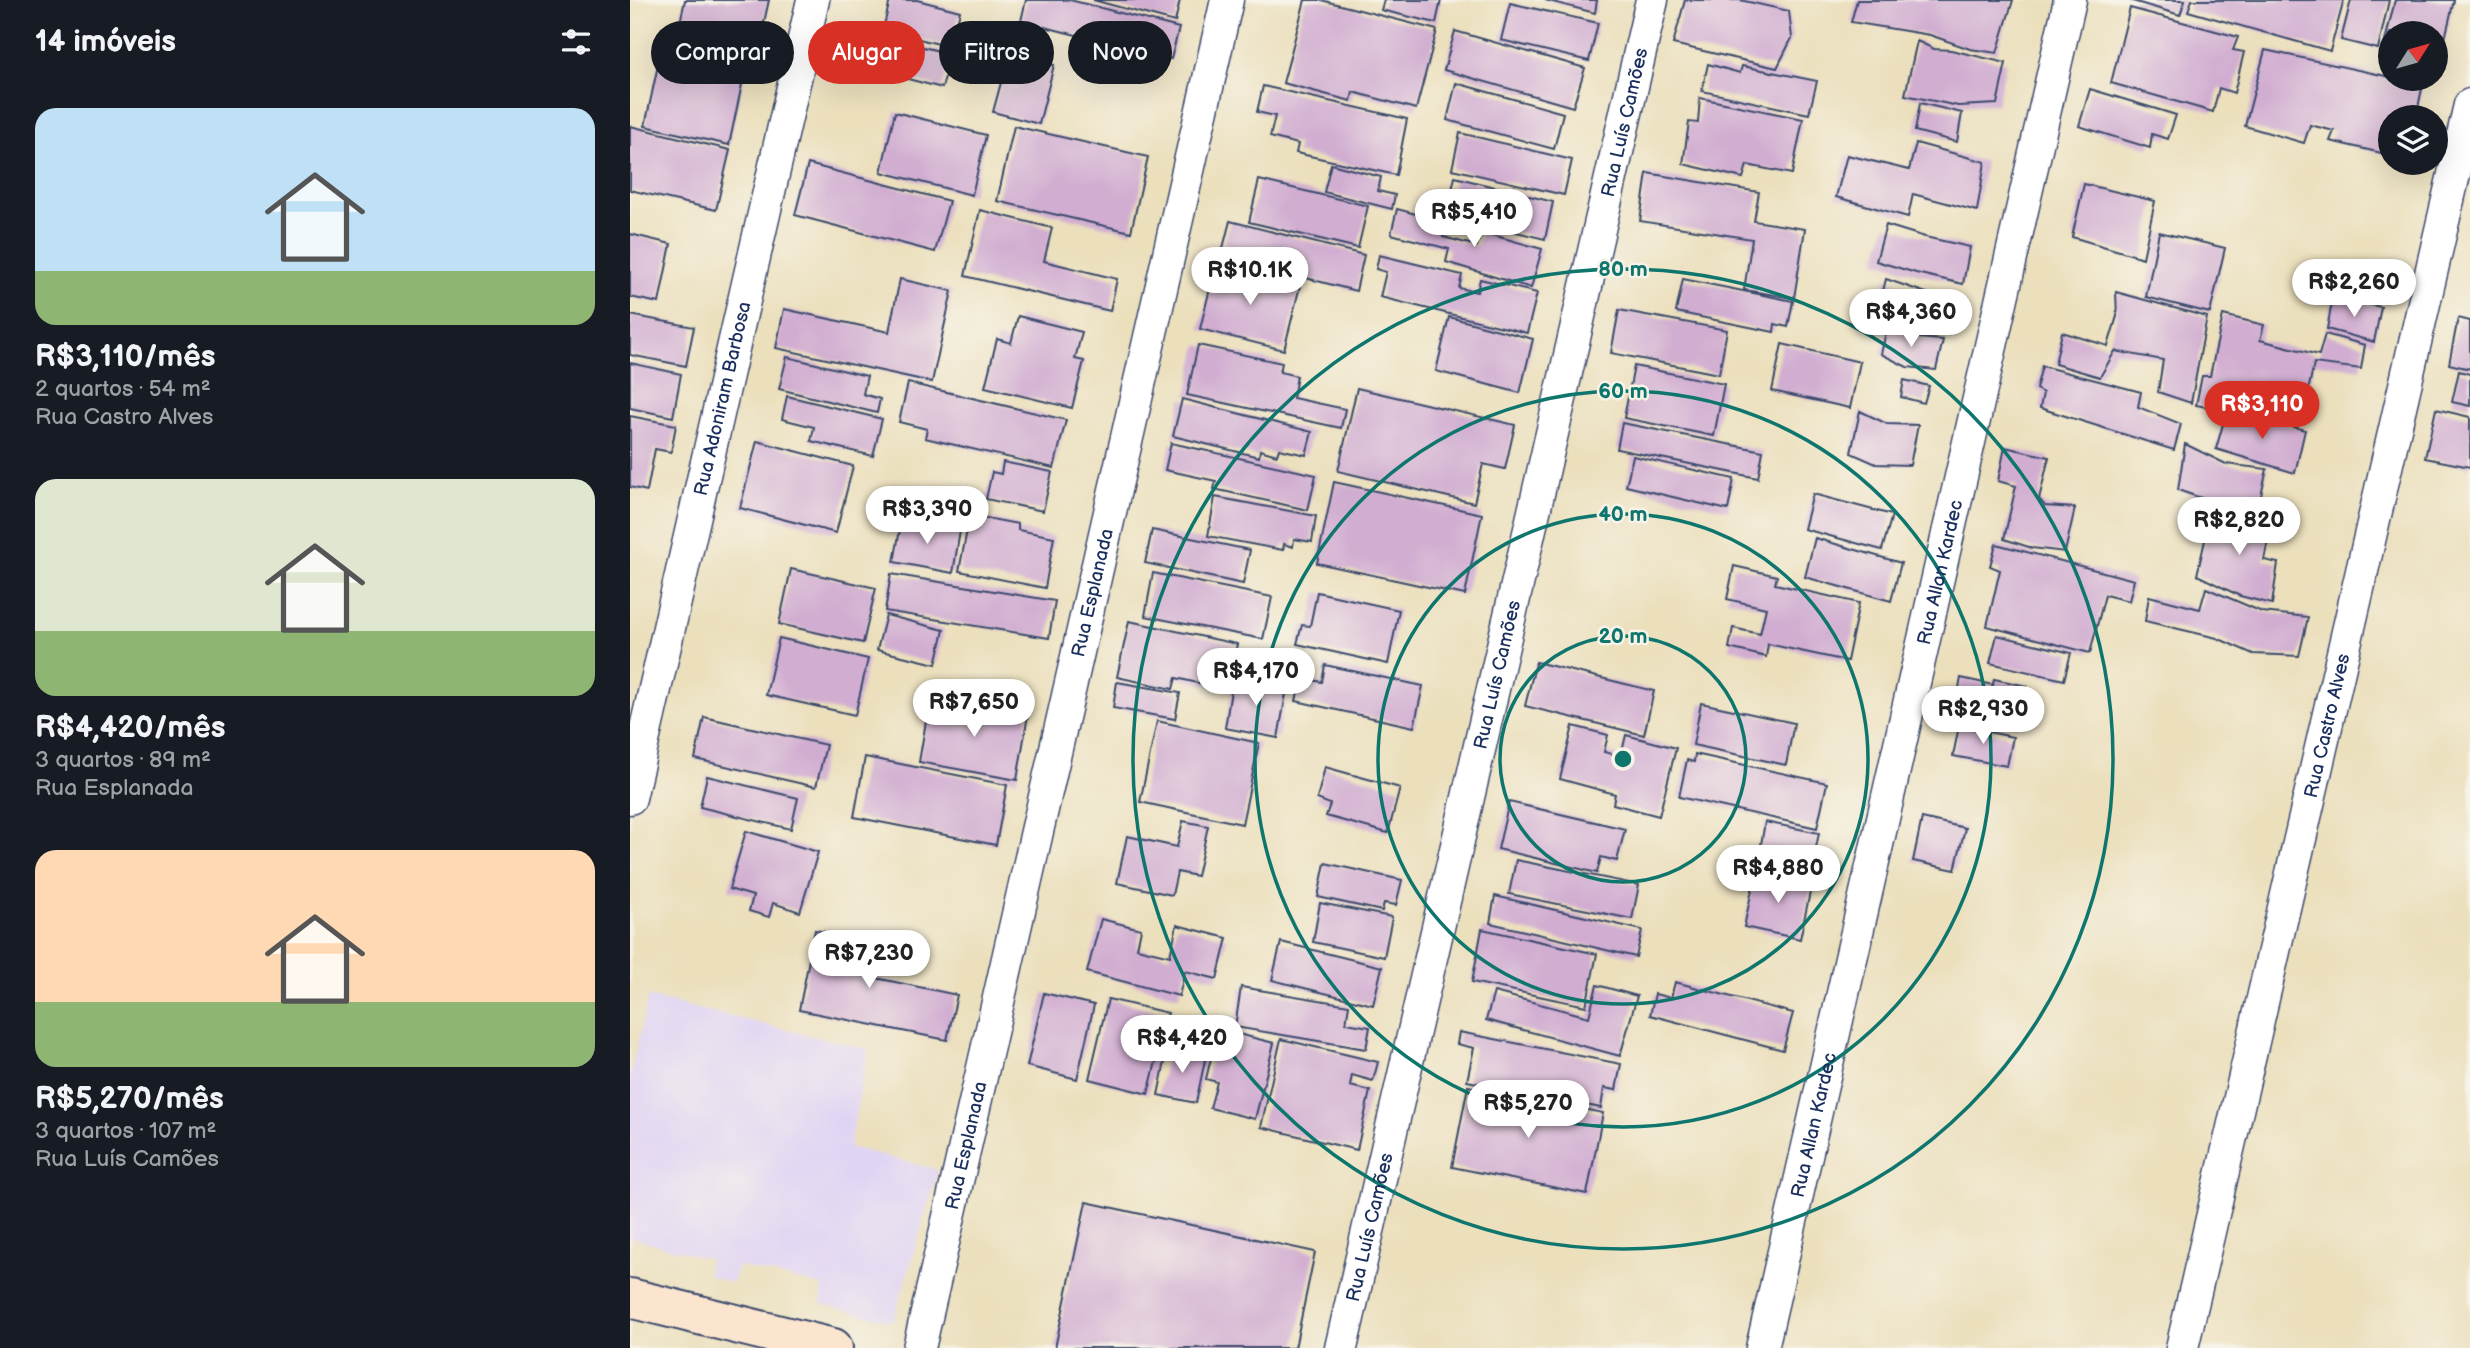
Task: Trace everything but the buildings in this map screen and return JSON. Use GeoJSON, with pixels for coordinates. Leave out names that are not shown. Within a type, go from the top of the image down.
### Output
{"type":"FeatureCollection","features":[{"type":"Feature","properties":{"kind":"street","name":"Rua Adoniram Barbosa"},"geometry":{"type":"LineString","coordinates":[[630,798],[813,0]]}},
{"type":"Feature","properties":{"kind":"street","name":"Rua Esplanada"},"geometry":{"type":"LineString","coordinates":[[919,1348],[1227,0]]}},
{"type":"Feature","properties":{"kind":"street","name":"Rua Luís Camões"},"geometry":{"type":"LineString","coordinates":[[1341,1348],[1652,0]]}},
{"type":"Feature","properties":{"kind":"street","name":"Rua Allan Kardec"},"geometry":{"type":"LineString","coordinates":[[1762,1348],[2070,0]]}},
{"type":"Feature","properties":{"kind":"street","name":"Rua Castro Alves"},"geometry":{"type":"LineString","coordinates":[[2182,1348],[2470,105]]}},
{"type":"Feature","properties":{"kind":"street"},"geometry":{"type":"LineString","coordinates":[[630,1298],[833,1348]]}},
{"type":"Feature","properties":{"kind":"shaded area"},"geometry":{"type":"Polygon","coordinates":[[[648,997],[868,1049],[849,1147],[938,1170],[893,1322],[821,1304],[823,1286],[738,1266],[732,1283],[707,1275],[709,1259],[630,1237],[630,1077],[648,997]]]}}]}
